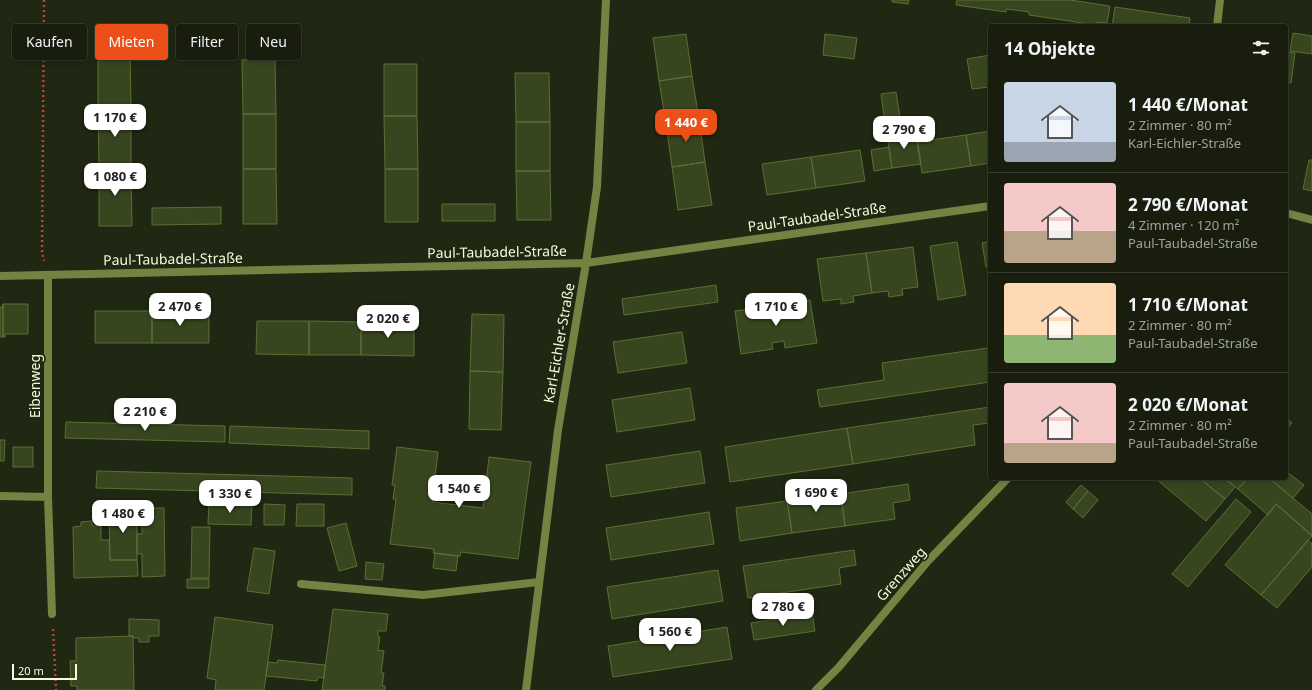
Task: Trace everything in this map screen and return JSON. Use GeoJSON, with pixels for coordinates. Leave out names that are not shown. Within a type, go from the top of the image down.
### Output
{"type":"FeatureCollection","features":[{"type":"Feature","properties":{"kind":"street","name":"Karl-Eichler-Straße"},"geometry":{"type":"LineString","coordinates":[[526,690],[558,430],[597,187],[606,0]]}},
{"type":"Feature","properties":{"kind":"street"},"geometry":{"type":"LineString","coordinates":[[1217,24],[1220,0]]}},
{"type":"Feature","properties":{"kind":"street","name":"Paul-Taubadel-Straße"},"geometry":{"type":"LineString","coordinates":[[0,276],[586,262],[988,206]]}},
{"type":"Feature","properties":{"kind":"street"},"geometry":{"type":"LineString","coordinates":[[1288,214],[1312,220]]}},
{"type":"Feature","properties":{"kind":"street","name":"Eibenweg"},"geometry":{"type":"LineString","coordinates":[[48,275],[48,497],[52,614]]}},
{"type":"Feature","properties":{"kind":"street","name":"Grenzweg"},"geometry":{"type":"LineString","coordinates":[[816,690],[838,667],[928,561],[1006,480]]}},
{"type":"Feature","properties":{"kind":"street"},"geometry":{"type":"LineString","coordinates":[[0,496],[48,497]]}},
{"type":"Feature","properties":{"kind":"street"},"geometry":{"type":"LineString","coordinates":[[301,584],[423,594],[539,582]]}},
{"type":"Feature","properties":{"kind":"path"},"geometry":{"type":"LineString","coordinates":[[44,0],[42,252],[48,275]]}},
{"type":"Feature","properties":{"kind":"path"},"geometry":{"type":"LineString","coordinates":[[52,614],[56,690]]}},
{"type":"Feature","properties":{"kind":"building"},"geometry":{"type":"Polygon","coordinates":[[[892,0],[909,0],[908,4],[892,2],[892,0]]]}},
{"type":"Feature","properties":{"kind":"building"},"geometry":{"type":"Polygon","coordinates":[[[957,0],[1070,0],[1110,6],[1107,23],[1096,22],[1096,24],[1089,24],[1029,15],[1029,12],[1006,9],[1006,12],[956,5],[957,0]]]}},
{"type":"Feature","properties":{"kind":"building"},"geometry":{"type":"Polygon","coordinates":[[[1115,7],[1190,18],[1189,24],[1112,24],[1115,7]]]}},
{"type":"Feature","properties":{"kind":"building"},"geometry":{"type":"Polygon","coordinates":[[[1293,33],[1312,36],[1312,54],[1290,51],[1293,33]]]}},
{"type":"Feature","properties":{"kind":"building"},"geometry":{"type":"Polygon","coordinates":[[[686,34],[692,76],[659,81],[653,38],[686,34]]]}},
{"type":"Feature","properties":{"kind":"building"},"geometry":{"type":"Polygon","coordinates":[[[825,34],[857,38],[854,59],[823,55],[825,34]]]}},
{"type":"Feature","properties":{"kind":"building"},"geometry":{"type":"Polygon","coordinates":[[[1288,52],[1295,53],[1291,83],[1288,82],[1288,52]]]}},
{"type":"Feature","properties":{"kind":"building"},"geometry":{"type":"Polygon","coordinates":[[[988,55],[988,87],[972,89],[967,59],[988,55]]]}},
{"type":"Feature","properties":{"kind":"building"},"geometry":{"type":"Polygon","coordinates":[[[98,60],[130,60],[131,108],[98,109],[98,60]]]}},
{"type":"Feature","properties":{"kind":"building"},"geometry":{"type":"Polygon","coordinates":[[[242,60],[275,60],[276,114],[243,114],[242,60]]]}},
{"type":"Feature","properties":{"kind":"building"},"geometry":{"type":"Polygon","coordinates":[[[384,64],[417,64],[417,116],[384,116],[384,64]]]}},
{"type":"Feature","properties":{"kind":"building"},"geometry":{"type":"Polygon","coordinates":[[[515,73],[549,73],[550,122],[516,122],[515,73]]]}},
{"type":"Feature","properties":{"kind":"building"},"geometry":{"type":"Polygon","coordinates":[[[692,76],[699,119],[666,124],[659,81],[692,76]]]}},
{"type":"Feature","properties":{"kind":"building"},"geometry":{"type":"Polygon","coordinates":[[[896,92],[901,123],[885,125],[881,94],[896,92]]]}},
{"type":"Feature","properties":{"kind":"building"},"geometry":{"type":"Polygon","coordinates":[[[131,108],[131,167],[99,167],[98,109],[131,108]]]}},
{"type":"Feature","properties":{"kind":"building"},"geometry":{"type":"Polygon","coordinates":[[[243,114],[276,114],[276,169],[243,169],[243,114]]]}},
{"type":"Feature","properties":{"kind":"building"},"geometry":{"type":"Polygon","coordinates":[[[384,116],[417,116],[418,169],[385,169],[384,116]]]}},
{"type":"Feature","properties":{"kind":"building"},"geometry":{"type":"Polygon","coordinates":[[[699,119],[705,162],[672,167],[666,124],[699,119]]]}},
{"type":"Feature","properties":{"kind":"building"},"geometry":{"type":"Polygon","coordinates":[[[516,122],[550,122],[550,171],[516,171],[516,122]]]}},
{"type":"Feature","properties":{"kind":"building"},"geometry":{"type":"Polygon","coordinates":[[[916,131],[921,164],[892,168],[887,135],[916,131]]]}},
{"type":"Feature","properties":{"kind":"building"},"geometry":{"type":"Polygon","coordinates":[[[988,131],[988,163],[971,166],[966,135],[988,131]]]}},
{"type":"Feature","properties":{"kind":"building"},"geometry":{"type":"Polygon","coordinates":[[[966,135],[971,166],[922,173],[917,142],[966,135]]]}},
{"type":"Feature","properties":{"kind":"building"},"geometry":{"type":"Polygon","coordinates":[[[889,147],[892,168],[874,171],[871,150],[889,147]]]}},
{"type":"Feature","properties":{"kind":"building"},"geometry":{"type":"Polygon","coordinates":[[[860,150],[865,181],[816,188],[811,157],[860,150]]]}},
{"type":"Feature","properties":{"kind":"building"},"geometry":{"type":"Polygon","coordinates":[[[811,157],[816,188],[767,195],[762,164],[811,157]]]}},
{"type":"Feature","properties":{"kind":"building"},"geometry":{"type":"Polygon","coordinates":[[[1309,160],[1312,160],[1312,191],[1303,189],[1309,160]]]}},
{"type":"Feature","properties":{"kind":"building"},"geometry":{"type":"Polygon","coordinates":[[[705,162],[712,205],[678,210],[672,167],[705,162]]]}},
{"type":"Feature","properties":{"kind":"building"},"geometry":{"type":"Polygon","coordinates":[[[99,167],[131,167],[132,226],[99,226],[99,167]]]}},
{"type":"Feature","properties":{"kind":"building"},"geometry":{"type":"Polygon","coordinates":[[[243,169],[276,169],[277,224],[243,224],[243,169]]]}},
{"type":"Feature","properties":{"kind":"building"},"geometry":{"type":"Polygon","coordinates":[[[385,169],[418,169],[418,222],[385,222],[385,169]]]}},
{"type":"Feature","properties":{"kind":"building"},"geometry":{"type":"Polygon","coordinates":[[[516,171],[550,171],[551,220],[517,220],[516,171]]]}},
{"type":"Feature","properties":{"kind":"building"},"geometry":{"type":"Polygon","coordinates":[[[442,204],[495,204],[495,221],[442,221],[442,204]]]}},
{"type":"Feature","properties":{"kind":"building"},"geometry":{"type":"Polygon","coordinates":[[[221,207],[221,224],[152,225],[152,208],[221,207]]]}},
{"type":"Feature","properties":{"kind":"building"},"geometry":{"type":"Polygon","coordinates":[[[957,242],[966,295],[938,300],[930,246],[957,242]]]}},
{"type":"Feature","properties":{"kind":"building"},"geometry":{"type":"Polygon","coordinates":[[[988,242],[988,266],[986,267],[982,243],[988,242]]]}},
{"type":"Feature","properties":{"kind":"building"},"geometry":{"type":"Polygon","coordinates":[[[913,247],[918,287],[902,289],[903,295],[889,297],[888,291],[872,293],[866,253],[913,247]]]}},
{"type":"Feature","properties":{"kind":"building"},"geometry":{"type":"Polygon","coordinates":[[[866,253],[872,293],[853,296],[854,302],[841,304],[841,299],[823,301],[817,259],[866,253]]]}},
{"type":"Feature","properties":{"kind":"building"},"geometry":{"type":"Polygon","coordinates":[[[716,285],[718,302],[624,315],[622,299],[716,285]]]}},
{"type":"Feature","properties":{"kind":"building"},"geometry":{"type":"Polygon","coordinates":[[[810,300],[817,343],[785,348],[784,341],[772,343],[773,349],[741,354],[735,311],[810,300]]]}},
{"type":"Feature","properties":{"kind":"building"},"geometry":{"type":"Polygon","coordinates":[[[3,304],[28,304],[28,334],[5,334],[5,337],[3,337],[3,304]]]}},
{"type":"Feature","properties":{"kind":"building"},"geometry":{"type":"Polygon","coordinates":[[[3,304],[3,337],[0,337],[0,307],[2,307],[3,304]]]}},
{"type":"Feature","properties":{"kind":"building"},"geometry":{"type":"Polygon","coordinates":[[[95,311],[152,311],[152,343],[95,343],[95,311]]]}},
{"type":"Feature","properties":{"kind":"building"},"geometry":{"type":"Polygon","coordinates":[[[152,311],[209,311],[209,343],[152,343],[152,311]]]}},
{"type":"Feature","properties":{"kind":"building"},"geometry":{"type":"Polygon","coordinates":[[[472,314],[504,315],[503,372],[470,371],[472,314]]]}},
{"type":"Feature","properties":{"kind":"building"},"geometry":{"type":"Polygon","coordinates":[[[257,321],[309,321],[309,355],[256,354],[257,321]]]}},
{"type":"Feature","properties":{"kind":"building"},"geometry":{"type":"Polygon","coordinates":[[[309,321],[361,322],[361,355],[309,355],[309,321]]]}},
{"type":"Feature","properties":{"kind":"building"},"geometry":{"type":"Polygon","coordinates":[[[361,322],[414,323],[414,356],[361,355],[361,322]]]}},
{"type":"Feature","properties":{"kind":"building"},"geometry":{"type":"Polygon","coordinates":[[[682,332],[687,363],[618,373],[613,342],[682,332]]]}},
{"type":"Feature","properties":{"kind":"building"},"geometry":{"type":"Polygon","coordinates":[[[988,348],[988,382],[820,407],[817,390],[884,380],[882,363],[988,348]]]}},
{"type":"Feature","properties":{"kind":"building"},"geometry":{"type":"Polygon","coordinates":[[[470,371],[503,372],[501,430],[469,429],[470,371]]]}},
{"type":"Feature","properties":{"kind":"building"},"geometry":{"type":"Polygon","coordinates":[[[690,388],[695,420],[617,432],[612,400],[690,388]]]}},
{"type":"Feature","properties":{"kind":"building"},"geometry":{"type":"Polygon","coordinates":[[[988,407],[988,423],[973,425],[975,445],[853,464],[847,428],[988,407]]]}},
{"type":"Feature","properties":{"kind":"building"},"geometry":{"type":"Polygon","coordinates":[[[1288,420],[1292,423],[1288,428],[1288,420]]]}},
{"type":"Feature","properties":{"kind":"building"},"geometry":{"type":"Polygon","coordinates":[[[66,422],[225,426],[225,442],[65,438],[66,422]]]}},
{"type":"Feature","properties":{"kind":"building"},"geometry":{"type":"Polygon","coordinates":[[[230,426],[369,431],[369,449],[229,443],[230,426]]]}},
{"type":"Feature","properties":{"kind":"building"},"geometry":{"type":"Polygon","coordinates":[[[847,428],[853,464],[730,482],[725,447],[847,428]]]}},
{"type":"Feature","properties":{"kind":"building"},"geometry":{"type":"Polygon","coordinates":[[[0,440],[5,440],[4,461],[0,461],[0,440]]]}},
{"type":"Feature","properties":{"kind":"building"},"geometry":{"type":"Polygon","coordinates":[[[13,447],[33,447],[33,467],[13,467],[13,447]]]}},
{"type":"Feature","properties":{"kind":"building"},"geometry":{"type":"Polygon","coordinates":[[[397,447],[438,452],[432,502],[483,508],[489,457],[531,462],[518,559],[461,552],[460,556],[458,556],[433,553],[434,549],[390,544],[396,499],[393,499],[395,485],[392,485],[397,447]]]}},
{"type":"Feature","properties":{"kind":"building"},"geometry":{"type":"Polygon","coordinates":[[[700,451],[705,483],[611,497],[606,465],[700,451]]]}},
{"type":"Feature","properties":{"kind":"building"},"geometry":{"type":"Polygon","coordinates":[[[97,471],[352,478],[352,495],[96,488],[97,471]]]}},
{"type":"Feature","properties":{"kind":"building"},"geometry":{"type":"Polygon","coordinates":[[[1288,473],[1304,485],[1293,498],[1271,480],[1288,480],[1288,473]]]}},
{"type":"Feature","properties":{"kind":"building"},"geometry":{"type":"Polygon","coordinates":[[[1157,480],[1201,480],[1225,499],[1206,521],[1157,480]]]}},
{"type":"Feature","properties":{"kind":"building"},"geometry":{"type":"Polygon","coordinates":[[[1201,480],[1226,480],[1235,487],[1225,499],[1201,480]]]}},
{"type":"Feature","properties":{"kind":"building"},"geometry":{"type":"Polygon","coordinates":[[[1227,480],[1246,480],[1238,489],[1227,480]]]}},
{"type":"Feature","properties":{"kind":"building"},"geometry":{"type":"Polygon","coordinates":[[[1246,480],[1271,480],[1312,514],[1312,535],[1276,504],[1268,515],[1238,489],[1246,480]]]}},
{"type":"Feature","properties":{"kind":"building"},"geometry":{"type":"Polygon","coordinates":[[[908,484],[910,500],[893,503],[895,519],[845,526],[841,494],[908,484]]]}},
{"type":"Feature","properties":{"kind":"building"},"geometry":{"type":"Polygon","coordinates":[[[1081,485],[1088,491],[1073,509],[1066,502],[1081,485]]]}},
{"type":"Feature","properties":{"kind":"building"},"geometry":{"type":"Polygon","coordinates":[[[1088,491],[1098,500],[1083,518],[1073,509],[1088,491]]]}},
{"type":"Feature","properties":{"kind":"building"},"geometry":{"type":"Polygon","coordinates":[[[841,494],[845,526],[792,533],[787,501],[841,494]]]}},
{"type":"Feature","properties":{"kind":"building"},"geometry":{"type":"Polygon","coordinates":[[[1236,499],[1251,512],[1188,587],[1172,574],[1236,499]]]}},
{"type":"Feature","properties":{"kind":"building"},"geometry":{"type":"Polygon","coordinates":[[[787,501],[792,533],[740,541],[736,508],[787,501]]]}},
{"type":"Feature","properties":{"kind":"building"},"geometry":{"type":"Polygon","coordinates":[[[209,503],[252,503],[251,525],[208,524],[209,503]]]}},
{"type":"Feature","properties":{"kind":"building"},"geometry":{"type":"Polygon","coordinates":[[[264,504],[285,505],[284,525],[264,525],[264,504]]]}},
{"type":"Feature","properties":{"kind":"building"},"geometry":{"type":"Polygon","coordinates":[[[297,504],[324,504],[324,526],[296,526],[297,504]]]}},
{"type":"Feature","properties":{"kind":"building"},"geometry":{"type":"Polygon","coordinates":[[[1276,504],[1312,536],[1261,595],[1225,565],[1276,504]]]}},
{"type":"Feature","properties":{"kind":"building"},"geometry":{"type":"Polygon","coordinates":[[[137,508],[137,560],[110,560],[109,509],[137,508]]]}},
{"type":"Feature","properties":{"kind":"building"},"geometry":{"type":"Polygon","coordinates":[[[142,508],[164,508],[165,576],[142,577],[142,554],[137,554],[137,534],[142,534],[142,508]]]}},
{"type":"Feature","properties":{"kind":"building"},"geometry":{"type":"Polygon","coordinates":[[[709,512],[714,544],[611,560],[606,528],[709,512]]]}},
{"type":"Feature","properties":{"kind":"building"},"geometry":{"type":"Polygon","coordinates":[[[92,521],[92,526],[101,526],[101,540],[109,540],[110,560],[137,560],[138,576],[74,578],[73,527],[81,526],[81,522],[92,521]]]}},
{"type":"Feature","properties":{"kind":"building"},"geometry":{"type":"Polygon","coordinates":[[[346,523],[357,566],[339,571],[327,528],[346,523]]]}},
{"type":"Feature","properties":{"kind":"building"},"geometry":{"type":"Polygon","coordinates":[[[192,527],[210,527],[209,578],[191,578],[192,527]]]}},
{"type":"Feature","properties":{"kind":"building"},"geometry":{"type":"Polygon","coordinates":[[[1308,540],[1312,544],[1312,567],[1277,608],[1261,595],[1308,540]]]}},
{"type":"Feature","properties":{"kind":"building"},"geometry":{"type":"Polygon","coordinates":[[[254,548],[275,551],[269,594],[247,591],[254,548]]]}},
{"type":"Feature","properties":{"kind":"building"},"geometry":{"type":"Polygon","coordinates":[[[854,550],[856,565],[839,568],[841,584],[748,598],[743,566],[854,550]]]}},
{"type":"Feature","properties":{"kind":"building"},"geometry":{"type":"Polygon","coordinates":[[[435,553],[458,556],[456,571],[433,568],[435,553]]]}},
{"type":"Feature","properties":{"kind":"building"},"geometry":{"type":"Polygon","coordinates":[[[366,562],[384,564],[382,580],[365,579],[366,562]]]}},
{"type":"Feature","properties":{"kind":"building"},"geometry":{"type":"Polygon","coordinates":[[[718,570],[723,601],[612,619],[607,587],[718,570]]]}},
{"type":"Feature","properties":{"kind":"building"},"geometry":{"type":"Polygon","coordinates":[[[187,579],[209,579],[209,588],[187,588],[187,579]]]}},
{"type":"Feature","properties":{"kind":"building"},"geometry":{"type":"Polygon","coordinates":[[[333,609],[388,614],[386,631],[378,631],[378,637],[380,637],[378,650],[384,651],[381,673],[384,673],[382,686],[385,686],[385,690],[322,690],[333,609]]]}},
{"type":"Feature","properties":{"kind":"building"},"geometry":{"type":"Polygon","coordinates":[[[812,613],[815,631],[754,640],[751,623],[812,613]]]}},
{"type":"Feature","properties":{"kind":"building"},"geometry":{"type":"Polygon","coordinates":[[[215,617],[273,625],[264,690],[215,690],[216,680],[207,678],[215,617]]]}},
{"type":"Feature","properties":{"kind":"building"},"geometry":{"type":"Polygon","coordinates":[[[129,619],[159,620],[159,636],[149,636],[149,642],[139,642],[139,638],[129,636],[129,619]]]}},
{"type":"Feature","properties":{"kind":"building"},"geometry":{"type":"Polygon","coordinates":[[[727,627],[732,659],[613,677],[608,646],[727,627]]]}},
{"type":"Feature","properties":{"kind":"building"},"geometry":{"type":"Polygon","coordinates":[[[133,636],[134,690],[77,690],[77,686],[71,686],[70,661],[76,661],[76,638],[133,636]]]}},
{"type":"Feature","properties":{"kind":"building"},"geometry":{"type":"Polygon","coordinates":[[[278,660],[325,665],[324,678],[318,677],[317,681],[266,676],[268,662],[277,663],[278,660]]]}}]}
